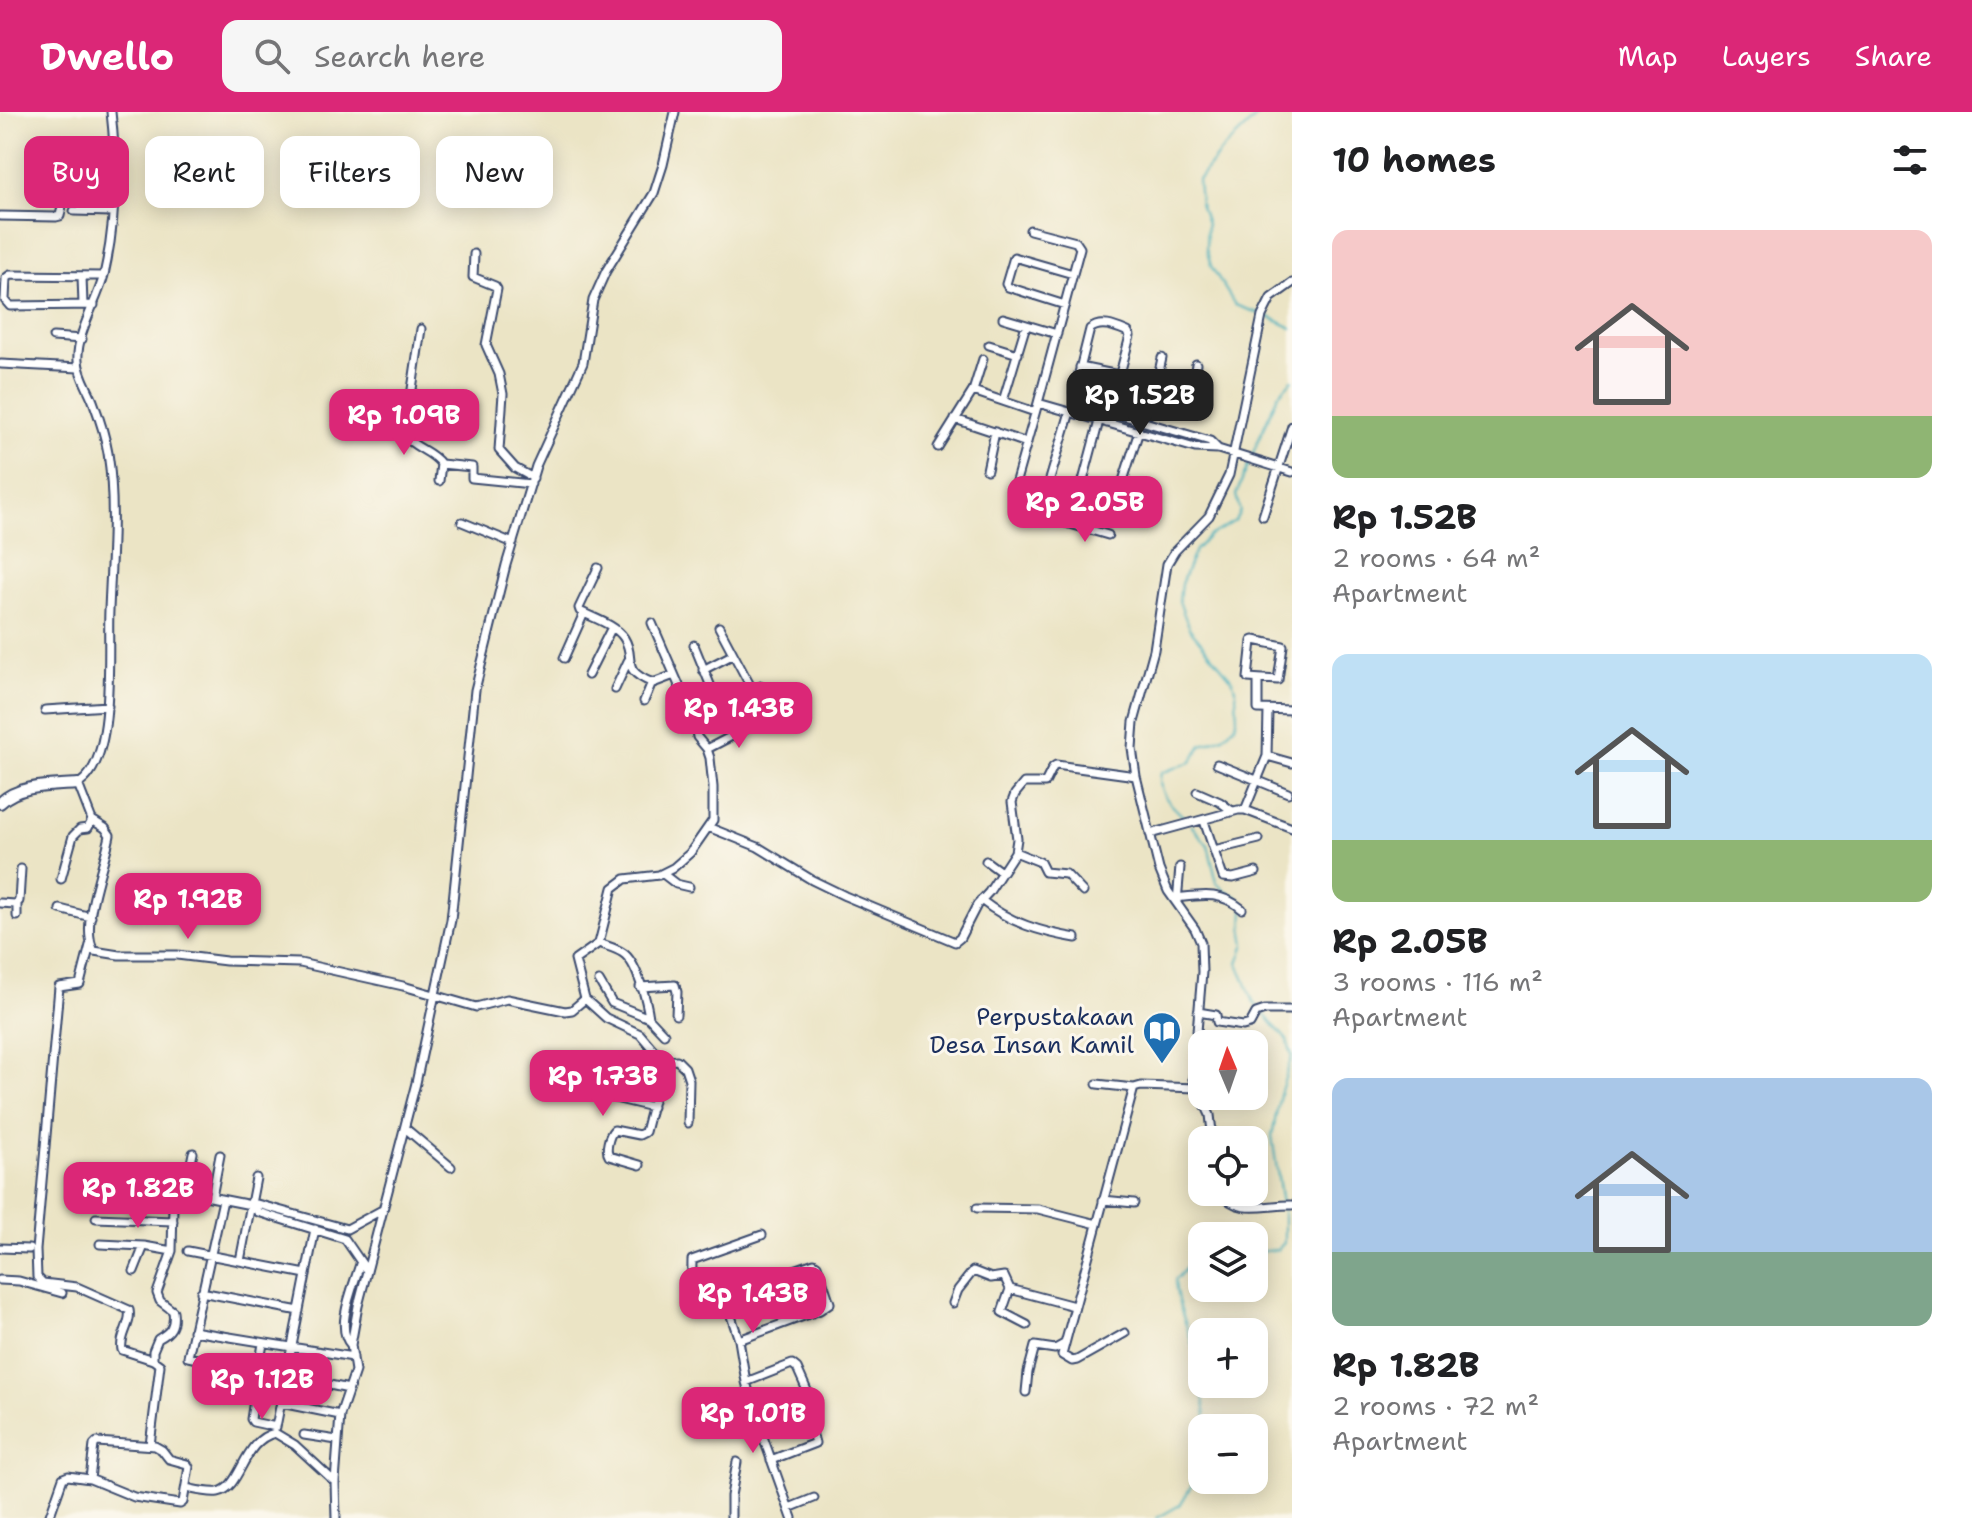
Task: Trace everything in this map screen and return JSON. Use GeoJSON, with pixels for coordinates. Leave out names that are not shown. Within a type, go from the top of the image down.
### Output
{"type":"FeatureCollection","features":[{"type":"Feature","properties":{"kind":"street"},"geometry":{"type":"LineString","coordinates":[[111,112],[114,136]]}},
{"type":"Feature","properties":{"kind":"street"},"geometry":{"type":"LineString","coordinates":[[336,1518],[340,1415],[355,1371],[351,1345],[405,1128],[455,899],[478,674],[513,543],[545,442],[583,363],[591,307],[597,288],[660,178],[675,112]]}},
{"type":"Feature","properties":{"kind":"street"},"geometry":{"type":"LineString","coordinates":[[0,216],[56,217],[61,214],[62,208]]}},
{"type":"Feature","properties":{"kind":"street"},"geometry":{"type":"LineString","coordinates":[[0,803],[7,796],[19,792],[59,784],[78,784],[86,778],[95,761],[108,706],[112,529],[109,466],[100,422],[78,359],[103,276],[112,208]]}},
{"type":"Feature","properties":{"kind":"street"},"geometry":{"type":"LineString","coordinates":[[74,211],[112,212]]}},
{"type":"Feature","properties":{"kind":"street"},"geometry":{"type":"LineString","coordinates":[[1016,481],[1080,248],[1079,244],[1030,230]]}},
{"type":"Feature","properties":{"kind":"street"},"geometry":{"type":"LineString","coordinates":[[474,254],[473,277],[497,289],[486,345],[499,374],[503,394],[499,450],[532,481]]}},
{"type":"Feature","properties":{"kind":"street"},"geometry":{"type":"LineString","coordinates":[[1065,305],[1006,284],[1014,257],[1073,274]]}},
{"type":"Feature","properties":{"kind":"street"},"geometry":{"type":"LineString","coordinates":[[94,305],[10,306],[2,300],[8,275],[103,276]]}},
{"type":"Feature","properties":{"kind":"street"},"geometry":{"type":"LineString","coordinates":[[82,276],[83,305]]}},
{"type":"Feature","properties":{"kind":"street"},"geometry":{"type":"LineString","coordinates":[[1196,1030],[1202,972],[1201,943],[1162,881],[1136,776],[1132,748],[1134,722],[1154,650],[1164,572],[1175,551],[1209,516],[1220,498],[1229,475],[1262,316],[1271,298],[1292,283]]}},
{"type":"Feature","properties":{"kind":"street"},"geometry":{"type":"LineString","coordinates":[[1003,318],[1057,334]]}},
{"type":"Feature","properties":{"kind":"street"},"geometry":{"type":"LineString","coordinates":[[1070,524],[1103,422],[1110,412],[1130,336],[1128,332],[1104,324],[1090,329],[1074,393]]}},
{"type":"Feature","properties":{"kind":"street"},"geometry":{"type":"LineString","coordinates":[[1003,401],[1026,325]]}},
{"type":"Feature","properties":{"kind":"street"},"geometry":{"type":"LineString","coordinates":[[421,329],[404,431],[409,441],[438,459],[441,464],[439,481]]}},
{"type":"Feature","properties":{"kind":"street"},"geometry":{"type":"LineString","coordinates":[[53,337],[82,339]]}},
{"type":"Feature","properties":{"kind":"street"},"geometry":{"type":"LineString","coordinates":[[989,345],[1018,354]]}},
{"type":"Feature","properties":{"kind":"street"},"geometry":{"type":"LineString","coordinates":[[1150,413],[1162,358]]}},
{"type":"Feature","properties":{"kind":"street"},"geometry":{"type":"LineString","coordinates":[[938,447],[973,391],[983,359]]}},
{"type":"Feature","properties":{"kind":"street"},"geometry":{"type":"LineString","coordinates":[[1,364],[79,368]]}},
{"type":"Feature","properties":{"kind":"street"},"geometry":{"type":"LineString","coordinates":[[1190,400],[1196,364]]}},
{"type":"Feature","properties":{"kind":"street"},"geometry":{"type":"LineString","coordinates":[[1080,367],[1191,390]]}},
{"type":"Feature","properties":{"kind":"street"},"geometry":{"type":"LineString","coordinates":[[973,391],[1035,412]]}},
{"type":"Feature","properties":{"kind":"street"},"geometry":{"type":"LineString","coordinates":[[1038,403],[1195,448],[1218,449],[1292,472]]}},
{"type":"Feature","properties":{"kind":"street"},"geometry":{"type":"LineString","coordinates":[[1070,412],[1040,514],[1108,535]]}},
{"type":"Feature","properties":{"kind":"street"},"geometry":{"type":"LineString","coordinates":[[1110,412],[1210,441],[1218,449]]}},
{"type":"Feature","properties":{"kind":"street"},"geometry":{"type":"LineString","coordinates":[[955,419],[1027,443]]}},
{"type":"Feature","properties":{"kind":"street"},"geometry":{"type":"LineString","coordinates":[[1263,516],[1292,426]]}},
{"type":"Feature","properties":{"kind":"street"},"geometry":{"type":"LineString","coordinates":[[1121,487],[1139,431]]}},
{"type":"Feature","properties":{"kind":"street"},"geometry":{"type":"LineString","coordinates":[[987,470],[995,432]]}},
{"type":"Feature","properties":{"kind":"street"},"geometry":{"type":"LineString","coordinates":[[1176,442],[1180,432]]}},
{"type":"Feature","properties":{"kind":"street"},"geometry":{"type":"LineString","coordinates":[[441,464],[471,466],[472,478],[532,481]]}},
{"type":"Feature","properties":{"kind":"street"},"geometry":{"type":"LineString","coordinates":[[1079,497],[1120,510]]}},
{"type":"Feature","properties":{"kind":"street"},"geometry":{"type":"LineString","coordinates":[[462,522],[513,543]]}},
{"type":"Feature","properties":{"kind":"street"},"geometry":{"type":"LineString","coordinates":[[598,568],[579,608],[612,627],[626,640],[628,661],[633,671],[652,682],[674,675]]}},
{"type":"Feature","properties":{"kind":"street"},"geometry":{"type":"LineString","coordinates":[[564,658],[584,613]]}},
{"type":"Feature","properties":{"kind":"street"},"geometry":{"type":"LineString","coordinates":[[652,623],[695,722],[697,737],[707,749],[714,813],[690,853],[663,874],[625,879],[616,884],[609,899],[599,943],[583,952],[574,962],[585,999],[613,1022],[640,1034],[663,1061]]}},
{"type":"Feature","properties":{"kind":"street"},"geometry":{"type":"LineString","coordinates":[[588,675],[612,627]]}},
{"type":"Feature","properties":{"kind":"street"},"geometry":{"type":"LineString","coordinates":[[719,627],[753,691]]}},
{"type":"Feature","properties":{"kind":"street"},"geometry":{"type":"LineString","coordinates":[[1252,641],[1283,645],[1279,680],[1258,680],[1247,676],[1252,641]]}},
{"type":"Feature","properties":{"kind":"street"},"geometry":{"type":"LineString","coordinates":[[694,645],[720,709]]}},
{"type":"Feature","properties":{"kind":"street"},"geometry":{"type":"LineString","coordinates":[[703,670],[732,655]]}},
{"type":"Feature","properties":{"kind":"street"},"geometry":{"type":"LineString","coordinates":[[615,689],[628,661]]}},
{"type":"Feature","properties":{"kind":"street"},"geometry":{"type":"LineString","coordinates":[[1258,680],[1258,709],[1292,710]]}},
{"type":"Feature","properties":{"kind":"street"},"geometry":{"type":"LineString","coordinates":[[644,701],[652,682]]}},
{"type":"Feature","properties":{"kind":"street"},"geometry":{"type":"LineString","coordinates":[[695,722],[761,686]]}},
{"type":"Feature","properties":{"kind":"street"},"geometry":{"type":"LineString","coordinates":[[45,710],[108,706]]}},
{"type":"Feature","properties":{"kind":"street"},"geometry":{"type":"LineString","coordinates":[[1245,810],[1267,756],[1268,710]]}},
{"type":"Feature","properties":{"kind":"street"},"geometry":{"type":"LineString","coordinates":[[707,749],[757,723]]}},
{"type":"Feature","properties":{"kind":"street"},"geometry":{"type":"LineString","coordinates":[[1267,756],[1292,763]]}},
{"type":"Feature","properties":{"kind":"street"},"geometry":{"type":"LineString","coordinates":[[1217,764],[1288,793]]}},
{"type":"Feature","properties":{"kind":"street"},"geometry":{"type":"LineString","coordinates":[[708,827],[758,847],[845,896],[953,943],[960,938],[981,900],[1015,852],[1017,839],[1012,802],[1021,784],[1045,783],[1056,765],[1136,776]]}},
{"type":"Feature","properties":{"kind":"street"},"geometry":{"type":"LineString","coordinates":[[78,784],[92,820],[110,835],[91,917],[90,944],[80,984],[59,987],[38,1219],[37,1277],[43,1283],[77,1287],[129,1310],[122,1350],[153,1360],[160,1367],[150,1445]]}},
{"type":"Feature","properties":{"kind":"street"},"geometry":{"type":"LineString","coordinates":[[1197,792],[1232,811]]}},
{"type":"Feature","properties":{"kind":"street"},"geometry":{"type":"LineString","coordinates":[[1150,834],[1245,810],[1292,828]]}},
{"type":"Feature","properties":{"kind":"street"},"geometry":{"type":"LineString","coordinates":[[61,879],[73,836],[80,829],[88,829],[92,820]]}},
{"type":"Feature","properties":{"kind":"street"},"geometry":{"type":"LineString","coordinates":[[1204,821],[1223,877],[1233,878],[1256,872]]}},
{"type":"Feature","properties":{"kind":"street"},"geometry":{"type":"LineString","coordinates":[[1214,850],[1259,839]]}},
{"type":"Feature","properties":{"kind":"street"},"geometry":{"type":"LineString","coordinates":[[1015,852],[1040,862],[1045,872],[1066,874],[1083,892]]}},
{"type":"Feature","properties":{"kind":"street"},"geometry":{"type":"LineString","coordinates":[[986,861],[1001,872]]}},
{"type":"Feature","properties":{"kind":"street"},"geometry":{"type":"LineString","coordinates":[[1176,901],[1180,867]]}},
{"type":"Feature","properties":{"kind":"street"},"geometry":{"type":"LineString","coordinates":[[17,916],[21,869]]}},
{"type":"Feature","properties":{"kind":"street"},"geometry":{"type":"LineString","coordinates":[[663,874],[676,884],[689,887]]}},
{"type":"Feature","properties":{"kind":"street"},"geometry":{"type":"LineString","coordinates":[[1176,901],[1213,894],[1232,900],[1242,909]]}},
{"type":"Feature","properties":{"kind":"street"},"geometry":{"type":"LineString","coordinates":[[981,900],[1001,916],[1035,930],[1076,938]]}},
{"type":"Feature","properties":{"kind":"street"},"geometry":{"type":"LineString","coordinates":[[0,903],[17,904]]}},
{"type":"Feature","properties":{"kind":"street"},"geometry":{"type":"LineString","coordinates":[[60,909],[91,917]]}},
{"type":"Feature","properties":{"kind":"street"},"geometry":{"type":"LineString","coordinates":[[599,943],[623,953],[632,964],[645,994],[649,1018]]}},
{"type":"Feature","properties":{"kind":"street"},"geometry":{"type":"LineString","coordinates":[[90,944],[94,951],[108,954],[300,963],[476,1007],[512,999],[565,1011],[572,1010],[585,999]]}},
{"type":"Feature","properties":{"kind":"street"},"geometry":{"type":"LineString","coordinates":[[599,981],[612,1003],[649,1018],[664,1034]]}},
{"type":"Feature","properties":{"kind":"street"},"geometry":{"type":"LineString","coordinates":[[640,987],[675,985],[676,1015]]}},
{"type":"Feature","properties":{"kind":"street"},"geometry":{"type":"LineString","coordinates":[[1198,1012],[1216,1015],[1217,1022],[1243,1026],[1250,1024],[1256,1013],[1265,1010],[1292,1010]]}},
{"type":"Feature","properties":{"kind":"street"},"geometry":{"type":"LineString","coordinates":[[663,1061],[677,1060],[687,1073],[688,1123]]}},
{"type":"Feature","properties":{"kind":"street"},"geometry":{"type":"LineString","coordinates":[[640,1165],[611,1157],[607,1155],[607,1149],[614,1130],[639,1135],[645,1132],[663,1061]]}},
{"type":"Feature","properties":{"kind":"street"},"geometry":{"type":"LineString","coordinates":[[1097,1084],[1188,1088]]}},
{"type":"Feature","properties":{"kind":"street"},"geometry":{"type":"LineString","coordinates":[[1125,1333],[1077,1360],[1072,1361],[1062,1355],[1134,1088]]}},
{"type":"Feature","properties":{"kind":"street"},"geometry":{"type":"LineString","coordinates":[[598,1094],[652,1107]]}},
{"type":"Feature","properties":{"kind":"street"},"geometry":{"type":"LineString","coordinates":[[405,1128],[451,1167]]}},
{"type":"Feature","properties":{"kind":"street"},"geometry":{"type":"LineString","coordinates":[[153,1360],[158,1339],[169,1334],[174,1323],[173,1311],[157,1296],[172,1251],[173,1221],[193,1153]]}},
{"type":"Feature","properties":{"kind":"street"},"geometry":{"type":"LineString","coordinates":[[212,1197],[220,1155]]}},
{"type":"Feature","properties":{"kind":"street"},"geometry":{"type":"LineString","coordinates":[[240,1261],[256,1178]]}},
{"type":"Feature","properties":{"kind":"street"},"geometry":{"type":"LineString","coordinates":[[181,1197],[212,1197],[257,1204],[347,1229],[380,1211]]}},
{"type":"Feature","properties":{"kind":"street"},"geometry":{"type":"LineString","coordinates":[[223,1200],[188,1355],[189,1359],[258,1372]]}},
{"type":"Feature","properties":{"kind":"street"},"geometry":{"type":"LineString","coordinates":[[1103,1200],[1134,1203]]}},
{"type":"Feature","properties":{"kind":"street"},"geometry":{"type":"LineString","coordinates":[[251,1205],[258,1212],[345,1239],[367,1271]]}},
{"type":"Feature","properties":{"kind":"street"},"geometry":{"type":"LineString","coordinates":[[1239,1206],[1285,1205]]}},
{"type":"Feature","properties":{"kind":"street"},"geometry":{"type":"LineString","coordinates":[[977,1208],[1032,1208],[1097,1224]]}},
{"type":"Feature","properties":{"kind":"street"},"geometry":{"type":"LineString","coordinates":[[96,1218],[173,1221]]}},
{"type":"Feature","properties":{"kind":"street"},"geometry":{"type":"LineString","coordinates":[[263,1343],[251,1416],[253,1422],[276,1427],[315,1229]]}},
{"type":"Feature","properties":{"kind":"street"},"geometry":{"type":"LineString","coordinates":[[345,1239],[347,1229]]}},
{"type":"Feature","properties":{"kind":"street"},"geometry":{"type":"LineString","coordinates":[[739,1340],[820,1310],[828,1306],[830,1300],[817,1265],[810,1263],[724,1295],[708,1299],[696,1292],[692,1260],[762,1235]]}},
{"type":"Feature","properties":{"kind":"street"},"geometry":{"type":"LineString","coordinates":[[100,1244],[172,1251]]}},
{"type":"Feature","properties":{"kind":"street"},"geometry":{"type":"LineString","coordinates":[[134,1271],[144,1246]]}},
{"type":"Feature","properties":{"kind":"street"},"geometry":{"type":"LineString","coordinates":[[0,1248],[29,1249]]}},
{"type":"Feature","properties":{"kind":"street"},"geometry":{"type":"LineString","coordinates":[[188,1251],[306,1274]]}},
{"type":"Feature","properties":{"kind":"street"},"geometry":{"type":"LineString","coordinates":[[351,1345],[344,1337],[343,1325],[360,1264]]}},
{"type":"Feature","properties":{"kind":"street"},"geometry":{"type":"LineString","coordinates":[[953,1303],[958,1290],[973,1271],[991,1278],[1004,1276],[1010,1289],[1002,1312],[1027,1325]]}},
{"type":"Feature","properties":{"kind":"street"},"geometry":{"type":"LineString","coordinates":[[0,1280],[19,1281],[62,1293]]}},
{"type":"Feature","properties":{"kind":"street"},"geometry":{"type":"LineString","coordinates":[[1010,1289],[1074,1306]]}},
{"type":"Feature","properties":{"kind":"street"},"geometry":{"type":"LineString","coordinates":[[201,1292],[299,1311]]}},
{"type":"Feature","properties":{"kind":"street"},"geometry":{"type":"LineString","coordinates":[[724,1295],[739,1340],[757,1420],[792,1518]]}},
{"type":"Feature","properties":{"kind":"street"},"geometry":{"type":"LineString","coordinates":[[193,1331],[353,1357]]}},
{"type":"Feature","properties":{"kind":"street"},"geometry":{"type":"LineString","coordinates":[[1026,1392],[1035,1346],[1055,1349],[1064,1344]]}},
{"type":"Feature","properties":{"kind":"street"},"geometry":{"type":"LineString","coordinates":[[746,1382],[792,1364],[797,1368],[809,1395],[804,1405],[815,1443],[771,1460]]}},
{"type":"Feature","properties":{"kind":"street"},"geometry":{"type":"LineString","coordinates":[[286,1376],[349,1389]]}},
{"type":"Feature","properties":{"kind":"street"},"geometry":{"type":"LineString","coordinates":[[227,1391],[253,1396]]}},
{"type":"Feature","properties":{"kind":"street"},"geometry":{"type":"LineString","coordinates":[[281,1403],[340,1415]]}},
{"type":"Feature","properties":{"kind":"street"},"geometry":{"type":"LineString","coordinates":[[757,1420],[804,1405]]}},
{"type":"Feature","properties":{"kind":"street"},"geometry":{"type":"LineString","coordinates":[[186,1488],[217,1492],[225,1489],[233,1483],[248,1453],[268,1435],[275,1433],[295,1445],[335,1482]]}},
{"type":"Feature","properties":{"kind":"street"},"geometry":{"type":"LineString","coordinates":[[304,1435],[337,1440]]}},
{"type":"Feature","properties":{"kind":"street"},"geometry":{"type":"LineString","coordinates":[[49,1518],[63,1478],[68,1476],[90,1479],[134,1497],[179,1504],[183,1502],[188,1465],[169,1459],[159,1447],[97,1442],[90,1479]]}},
{"type":"Feature","properties":{"kind":"street"},"geometry":{"type":"LineString","coordinates":[[731,1518],[737,1462]]}},
{"type":"Feature","properties":{"kind":"street"},"geometry":{"type":"LineString","coordinates":[[789,1508],[814,1498]]}},
{"type":"Feature","properties":{"kind":"waterway"},"geometry":{"type":"LineString","coordinates":[[1261,314],[1235,305],[1211,266],[1198,180],[1223,149],[1262,112]]}},
{"type":"Feature","properties":{"kind":"waterway"},"geometry":{"type":"LineString","coordinates":[[1267,316],[1292,328]]}},
{"type":"Feature","properties":{"kind":"waterway"},"geometry":{"type":"LineString","coordinates":[[1252,455],[1278,395],[1292,380]]}},
{"type":"Feature","properties":{"kind":"waterway"},"geometry":{"type":"LineString","coordinates":[[1187,820],[1163,794],[1161,773],[1191,762],[1202,745],[1223,737],[1237,720],[1232,679],[1189,628],[1179,601],[1181,584],[1195,550],[1209,536],[1235,521],[1240,511],[1236,495],[1250,461]]}},
{"type":"Feature","properties":{"kind":"waterway"},"geometry":{"type":"LineString","coordinates":[[1191,825],[1208,845],[1217,883],[1236,896],[1244,907],[1245,944],[1238,963],[1254,1003],[1287,1040],[1292,1056],[1280,1094],[1272,1136],[1284,1218],[1284,1243],[1277,1250],[1268,1251]]}},
{"type":"Feature","properties":{"kind":"waterway"},"geometry":{"type":"LineString","coordinates":[[1188,1267],[1175,1280],[1199,1373],[1206,1414]]}},
{"type":"Feature","properties":{"kind":"waterway"},"geometry":{"type":"LineString","coordinates":[[1157,1518],[1180,1505],[1188,1492]]}},
{"type":"Feature","properties":{"kind":"place","name":"Perpustakaan Desa Insan Kamil"},"geometry":{"type":"Point","coordinates":[1162,1065]}}]}
